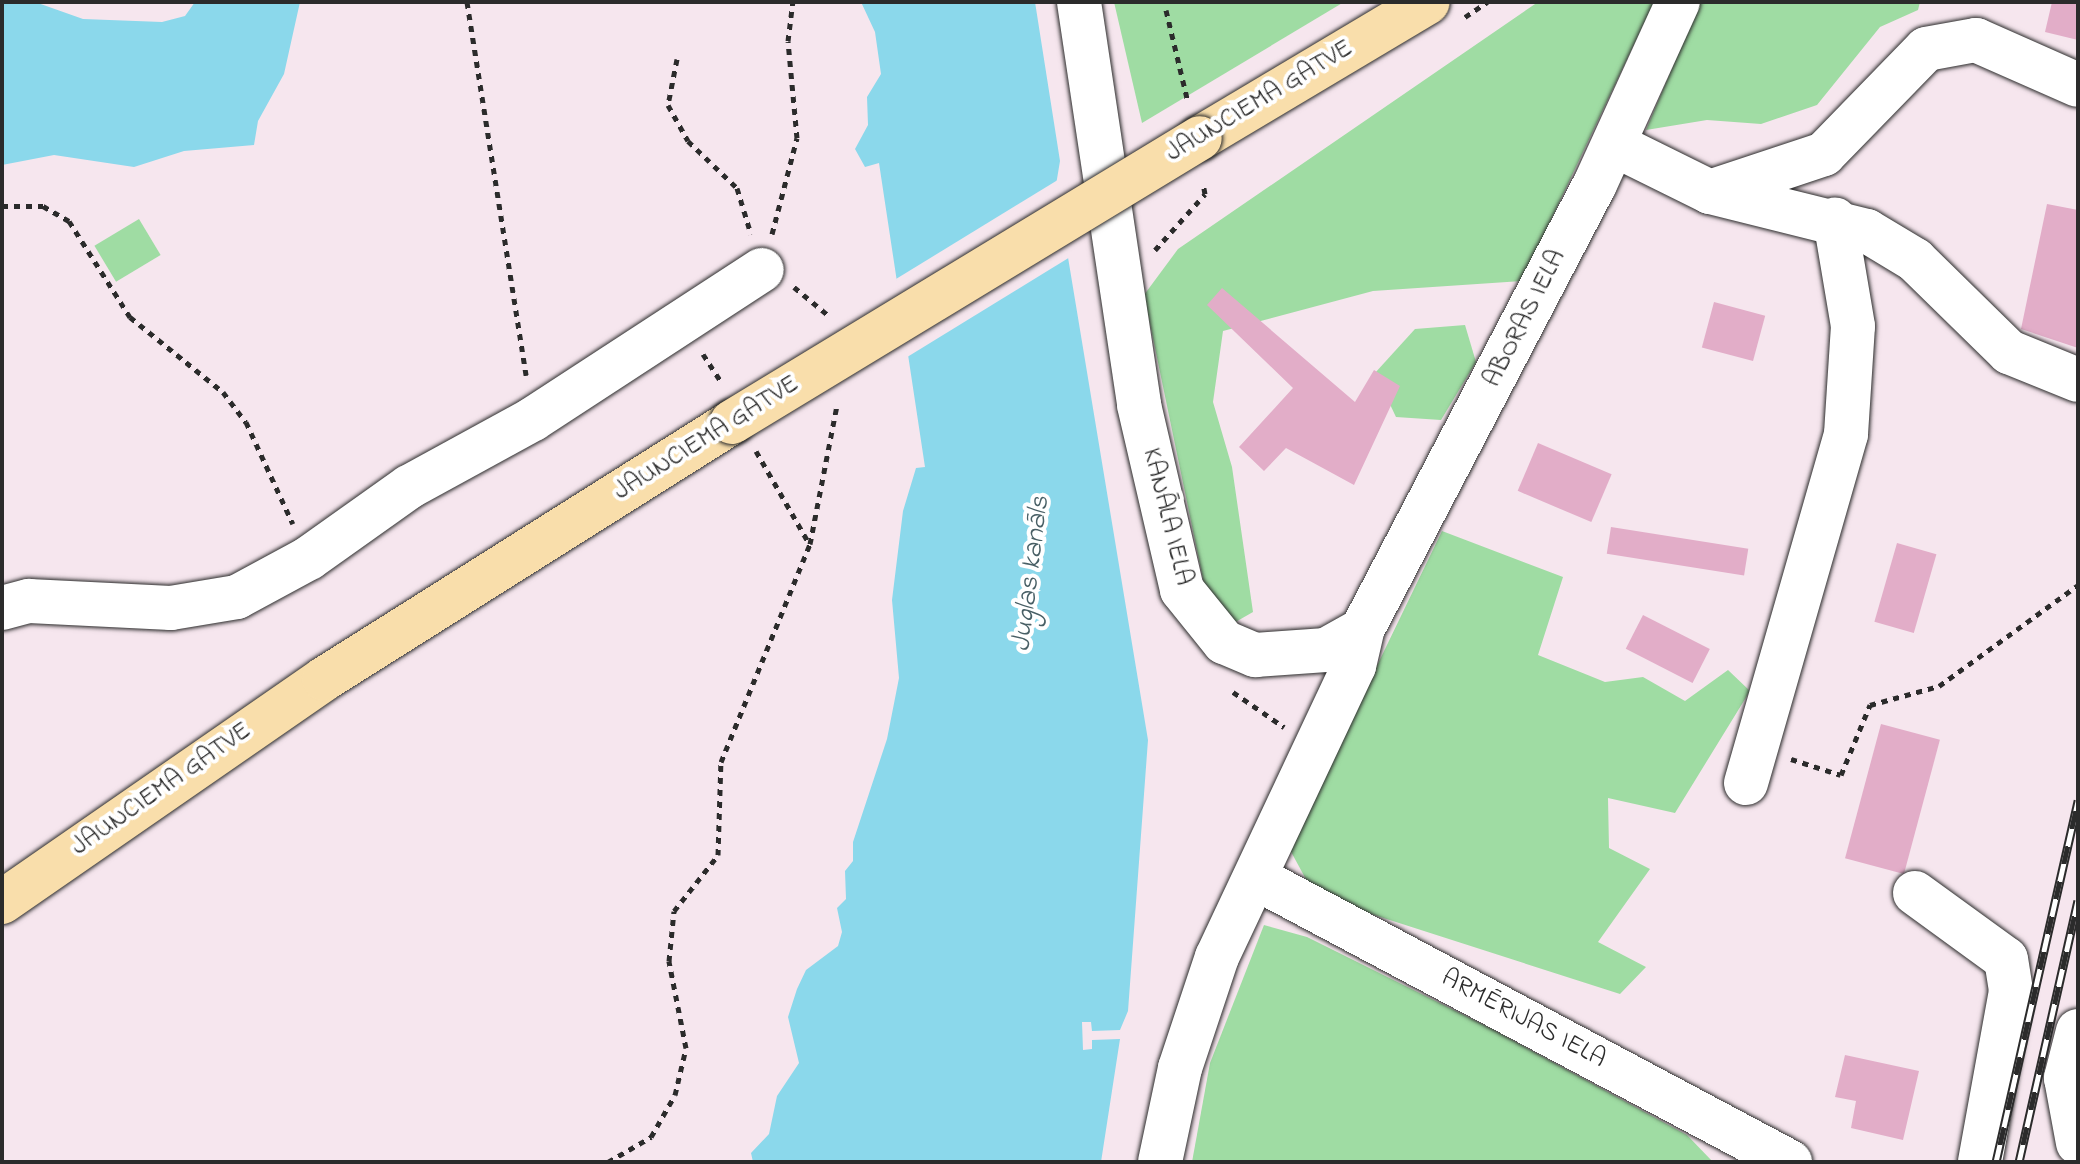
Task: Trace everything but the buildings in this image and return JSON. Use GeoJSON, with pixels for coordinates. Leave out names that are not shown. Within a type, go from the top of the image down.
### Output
{"type":"FeatureCollection","features":[{"type":"Feature","properties":{"kind":"main road","name":"JAUNCIEMA GATVE"},"geometry":{"type":"LineString","coordinates":[[2,902],[324,679],[737,419],[1196,138],[1428,2]]}},
{"type":"Feature","properties":{"kind":"street","name":"KANĀLA IELA"},"geometry":{"type":"LineString","coordinates":[[1079,2],[1139,405],[1182,590],[1224,642],[1255,655],[1326,650],[1362,630]]}},
{"type":"Feature","properties":{"kind":"street","name":"ABORAS IELA"},"geometry":{"type":"LineString","coordinates":[[1362,630],[1615,145],[1678,2]]}},
{"type":"Feature","properties":{"kind":"street"},"geometry":{"type":"LineString","coordinates":[[1710,192],[1824,154],[1926,49],[1976,40],[2069,75],[2078,85]]}},
{"type":"Feature","properties":{"kind":"street"},"geometry":{"type":"LineString","coordinates":[[1615,145],[1710,192],[1835,220],[1915,260],[2009,352],[2078,380]]}},
{"type":"Feature","properties":{"kind":"street"},"geometry":{"type":"LineString","coordinates":[[1751,765],[1846,434],[1853,326],[1835,220]]}},
{"type":"Feature","properties":{"kind":"street"},"geometry":{"type":"LineString","coordinates":[[2,608],[29,601],[171,608],[237,597],[309,558],[409,487],[533,419],[762,270]]}},
{"type":"Feature","properties":{"kind":"street"},"geometry":{"type":"LineString","coordinates":[[1160,1162],[1180,1068],[1212,971],[1354,666],[1362,630]]}},
{"type":"Feature","properties":{"kind":"street","name":"ARMĒRIJAS IELA"},"geometry":{"type":"LineString","coordinates":[[1256,878],[1790,1162]]}},
{"type":"Feature","properties":{"kind":"street"},"geometry":{"type":"LineString","coordinates":[[1915,893],[2006,959],[2011,991],[1980,1162]]}},
{"type":"Feature","properties":{"kind":"street"},"geometry":{"type":"LineString","coordinates":[[2078,1031],[2066,1078],[2078,1143]]}},
{"type":"Feature","properties":{"kind":"path"},"geometry":{"type":"LineString","coordinates":[[467,2],[533,419]]}},
{"type":"Feature","properties":{"kind":"path"},"geometry":{"type":"LineString","coordinates":[[762,270],[797,138],[788,41],[793,2]]}},
{"type":"Feature","properties":{"kind":"path"},"geometry":{"type":"LineString","coordinates":[[1154,252],[1205,194],[1196,138],[1166,10]]}},
{"type":"Feature","properties":{"kind":"path"},"geometry":{"type":"LineString","coordinates":[[677,59],[668,105],[688,141],[737,188],[762,270],[816,299],[840,329]]}},
{"type":"Feature","properties":{"kind":"path"},"geometry":{"type":"LineString","coordinates":[[2,206],[43,206],[69,221],[130,317],[223,392],[246,422],[309,558]]}},
{"type":"Feature","properties":{"kind":"path"},"geometry":{"type":"LineString","coordinates":[[699,347],[810,544]]}},
{"type":"Feature","properties":{"kind":"path"},"geometry":{"type":"LineString","coordinates":[[608,1162],[651,1137],[675,1095],[686,1048],[669,961],[674,911],[718,855],[721,762],[810,544],[839,397]]}},
{"type":"Feature","properties":{"kind":"path"},"geometry":{"type":"LineString","coordinates":[[1751,765],[1841,775],[1870,705],[1939,686],[2078,585]]}},
{"type":"Feature","properties":{"kind":"green space"},"geometry":{"type":"Polygon","coordinates":[[[1114,2],[1344,2],[1142,123],[1114,2]]]}},
{"type":"Feature","properties":{"kind":"green space"},"geometry":{"type":"Polygon","coordinates":[[[1538,2],[1654,2],[1522,281],[1373,291],[1223,331],[1213,402],[1232,467],[1253,612],[1232,624],[1204,584],[1144,295],[1178,249],[1538,2]]]}},
{"type":"Feature","properties":{"kind":"green space"},"geometry":{"type":"Polygon","coordinates":[[[1700,2],[1920,2],[1918,10],[1880,27],[1817,105],[1761,124],[1707,120],[1646,130],[1700,2]]]}},
{"type":"Feature","properties":{"kind":"green space"},"geometry":{"type":"Polygon","coordinates":[[[139,219],[161,255],[116,282],[94,246],[139,219]]]}},
{"type":"Feature","properties":{"kind":"green space"},"geometry":{"type":"Polygon","coordinates":[[[1465,325],[1476,362],[1441,420],[1396,417],[1375,373],[1415,329],[1465,325]]]}},
{"type":"Feature","properties":{"kind":"green space"},"geometry":{"type":"Polygon","coordinates":[[[1442,531],[1563,577],[1538,655],[1605,682],[1643,677],[1685,701],[1728,670],[1750,691],[1675,813],[1608,798],[1609,848],[1650,869],[1598,942],[1646,967],[1620,994],[1315,896],[1289,848],[1442,531]]]}},
{"type":"Feature","properties":{"kind":"green space"},"geometry":{"type":"Polygon","coordinates":[[[1264,925],[1307,937],[1492,1029],[1687,1135],[1713,1162],[1192,1162],[1210,1063],[1264,925]]]}},
{"type":"Feature","properties":{"kind":"water"},"geometry":{"type":"Polygon","coordinates":[[[2,2],[35,2],[83,19],[162,22],[185,16],[195,2],[300,2],[284,74],[258,121],[254,145],[184,151],[134,167],[54,155],[2,165],[2,2]]]}},
{"type":"Feature","properties":{"kind":"water","name":"Juglas kanāls"},"geometry":{"type":"Polygon","coordinates":[[[861,2],[1035,2],[1060,161],[1056,185],[1148,740],[1128,1011],[1120,1030],[1092,1031],[1091,1022],[1082,1022],[1083,1050],[1092,1049],[1092,1040],[1120,1039],[1101,1162],[753,1162],[751,1153],[769,1134],[777,1096],[799,1063],[788,1017],[797,989],[806,970],[838,946],[842,932],[837,908],[846,899],[845,871],[853,861],[853,842],[887,739],[899,678],[892,600],[903,511],[916,468],[925,467],[879,163],[865,167],[855,149],[868,125],[867,97],[881,74],[875,32],[861,2]]]}},
{"type":"Feature","properties":{"kind":"pier"},"geometry":{"type":"Polygon","coordinates":[[[1061,178],[1075,254],[904,359],[896,279],[1061,178]]]}},
{"type":"Feature","properties":{"kind":"railway"},"geometry":{"type":"LineString","coordinates":[[1996,1162],[2078,800]]}},
{"type":"Feature","properties":{"kind":"railway"},"geometry":{"type":"LineString","coordinates":[[2019,1162],[2078,901]]}}]}
